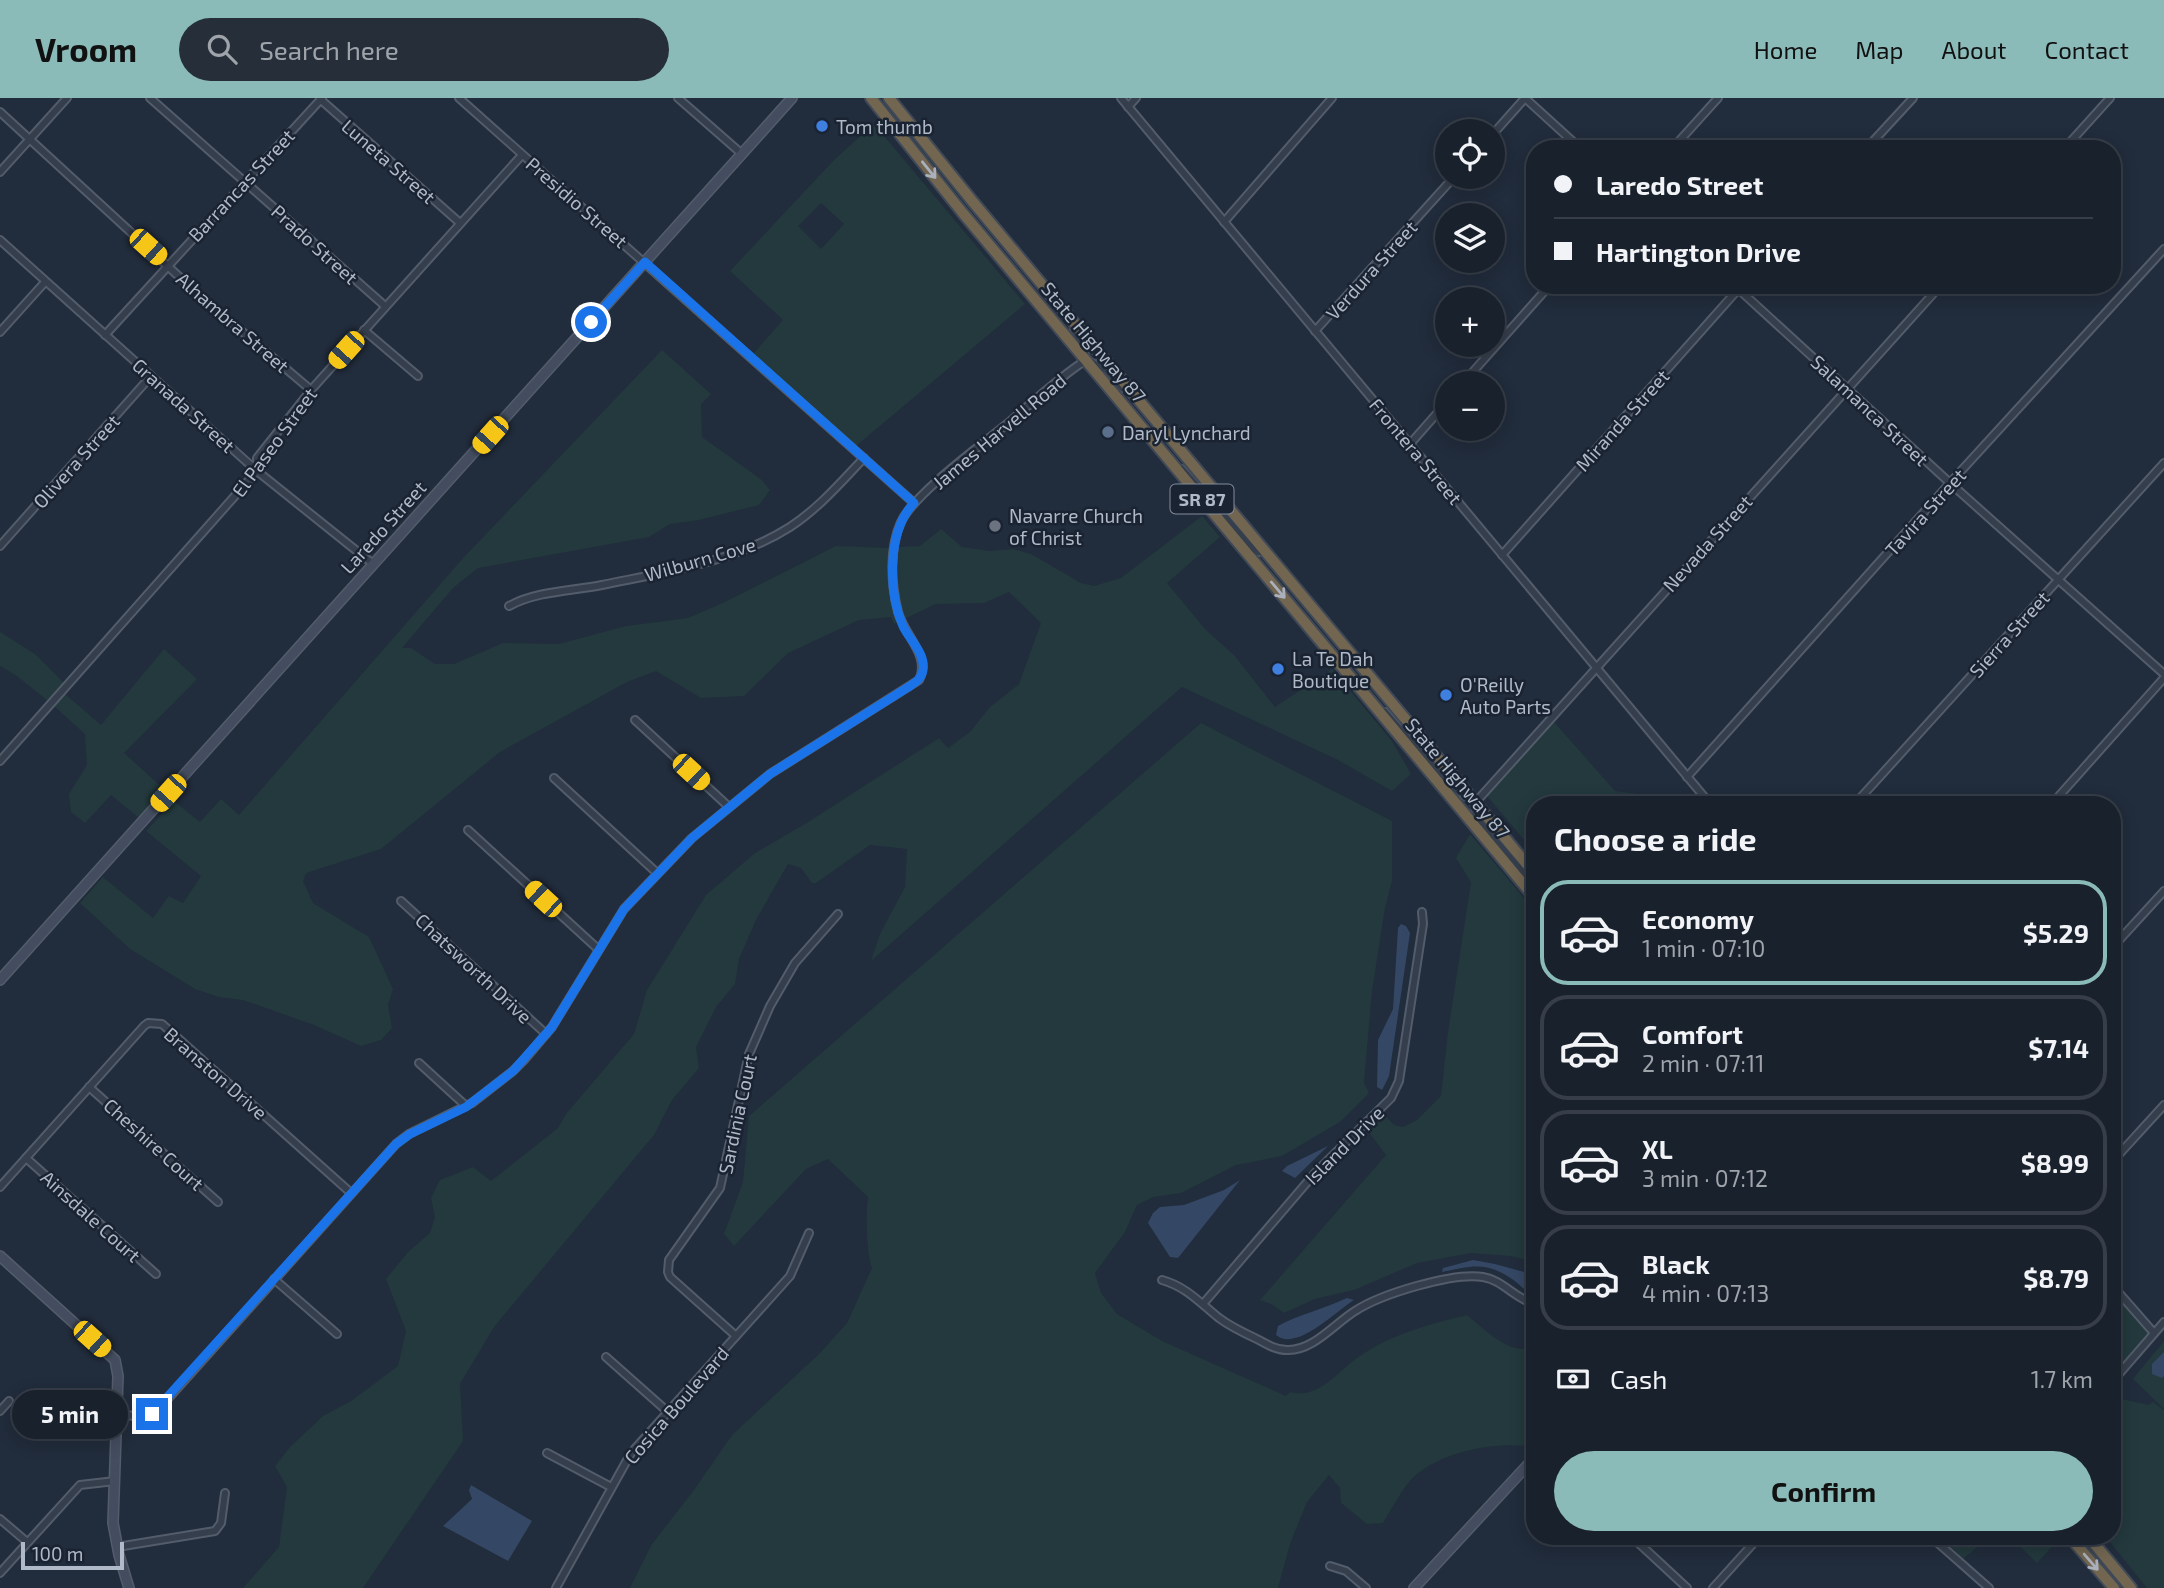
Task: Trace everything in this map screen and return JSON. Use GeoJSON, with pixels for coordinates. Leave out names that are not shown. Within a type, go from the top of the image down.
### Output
{"type":"FeatureCollection","features":[{"type":"Feature","properties":{"kind":"highway","name":"State Highway 87"},"geometry":{"type":"LineString","coordinates":[[871,98],[1526,887]]}},
{"type":"Feature","properties":{"kind":"highway","name":"SR 87"},"geometry":{"type":"LineString","coordinates":[[889,98],[1526,863]]}},
{"type":"Feature","properties":{"kind":"highway"},"geometry":{"type":"LineString","coordinates":[[2077,1545],[2114,1588]]}},
{"type":"Feature","properties":{"kind":"highway"},"geometry":{"type":"LineString","coordinates":[[2095,1545],[2129,1587]]}},
{"type":"Feature","properties":{"kind":"street"},"geometry":{"type":"LineString","coordinates":[[0,172],[67,98]]}},
{"type":"Feature","properties":{"kind":"street","name":"Prado Street"},"geometry":{"type":"LineString","coordinates":[[150,98],[385,306]]}},
{"type":"Feature","properties":{"kind":"street","name":"Presidio Street"},"geometry":{"type":"LineString","coordinates":[[459,98],[914,503]]}},
{"type":"Feature","properties":{"kind":"street"},"geometry":{"type":"LineString","coordinates":[[678,98],[742,154]]}},
{"type":"Feature","properties":{"kind":"street","name":"Laredo Street"},"geometry":{"type":"LineString","coordinates":[[0,980],[792,98]]}},
{"type":"Feature","properties":{"kind":"street","name":"Frontera Street"},"geometry":{"type":"LineString","coordinates":[[1121,98],[1703,796]]}},
{"type":"Feature","properties":{"kind":"street"},"geometry":{"type":"LineString","coordinates":[[1128,107],[1136,98]]}},
{"type":"Feature","properties":{"kind":"street"},"geometry":{"type":"LineString","coordinates":[[1224,222],[1332,98]]}},
{"type":"Feature","properties":{"kind":"street"},"geometry":{"type":"LineString","coordinates":[[1505,120],[1525,98],[1571,140]]}},
{"type":"Feature","properties":{"kind":"street"},"geometry":{"type":"LineString","coordinates":[[1680,140],[1718,98]]}},
{"type":"Feature","properties":{"kind":"street"},"geometry":{"type":"LineString","coordinates":[[1875,140],[1913,98]]}},
{"type":"Feature","properties":{"kind":"street"},"geometry":{"type":"LineString","coordinates":[[2072,140],[2110,98]]}},
{"type":"Feature","properties":{"kind":"street","name":"Barrancas Street"},"geometry":{"type":"LineString","coordinates":[[105,335],[320,99]]}},
{"type":"Feature","properties":{"kind":"street","name":"Luneta Street"},"geometry":{"type":"LineString","coordinates":[[320,99],[460,223]]}},
{"type":"Feature","properties":{"kind":"street","name":"Alhambra Street"},"geometry":{"type":"LineString","coordinates":[[0,112],[198,294],[311,390]]}},
{"type":"Feature","properties":{"kind":"street","name":"El Paseo Street"},"geometry":{"type":"LineString","coordinates":[[0,761],[257,471],[257,458],[311,390],[522,155]]}},
{"type":"Feature","properties":{"kind":"street","name":"Verdura Street"},"geometry":{"type":"LineString","coordinates":[[1315,331],[1443,189]]}},
{"type":"Feature","properties":{"kind":"street"},"geometry":{"type":"LineString","coordinates":[[1001,234],[1031,280],[1076,332],[1086,360],[1107,370],[1157,430],[1182,451]]}},
{"type":"Feature","properties":{"kind":"street","name":"Granada Street"},"geometry":{"type":"LineString","coordinates":[[0,240],[257,471],[373,564]]}},
{"type":"Feature","properties":{"kind":"street","name":"Tavira Street"},"geometry":{"type":"LineString","coordinates":[[1687,777],[2164,249]]}},
{"type":"Feature","properties":{"kind":"street"},"geometry":{"type":"LineString","coordinates":[[0,331],[45,282]]}},
{"type":"Feature","properties":{"kind":"street"},"geometry":{"type":"LineString","coordinates":[[1475,371],[1542,294]]}},
{"type":"Feature","properties":{"kind":"street","name":"Miranda Street"},"geometry":{"type":"LineString","coordinates":[[1502,555],[1732,294]]}},
{"type":"Feature","properties":{"kind":"street","name":"Salamanca Street"},"geometry":{"type":"LineString","coordinates":[[1745,294],[2164,676]]}},
{"type":"Feature","properties":{"kind":"street","name":"Nevada Street"},"geometry":{"type":"LineString","coordinates":[[1475,803],[1933,294]]}},
{"type":"Feature","properties":{"kind":"street"},"geometry":{"type":"LineString","coordinates":[[364,330],[418,376]]}},
{"type":"Feature","properties":{"kind":"street","name":"James Harvell Road"},"geometry":{"type":"LineString","coordinates":[[914,503],[1086,360]]}},
{"type":"Feature","properties":{"kind":"street","name":"Olivera Street"},"geometry":{"type":"LineString","coordinates":[[0,545],[151,376]]}},
{"type":"Feature","properties":{"kind":"street"},"geometry":{"type":"LineString","coordinates":[[1410,443],[1435,415]]}},
{"type":"Feature","properties":{"kind":"street"},"geometry":{"type":"LineString","coordinates":[[1167,457],[1188,474],[1253,549],[1266,552]]}},
{"type":"Feature","properties":{"kind":"street","name":"Wilburn Cove"},"geometry":{"type":"LineString","coordinates":[[509,606],[524,598],[622,581],[748,548],[777,534],[810,512],[864,458]]}},
{"type":"Feature","properties":{"kind":"street","name":"Sierra Street"},"geometry":{"type":"LineString","coordinates":[[1862,796],[2164,463]]}},
{"type":"Feature","properties":{"kind":"street"},"geometry":{"type":"LineString","coordinates":[[116,1414],[144,1417],[156,1410],[396,1144],[410,1134],[466,1107],[513,1071],[546,1034],[624,909],[692,838],[770,774],[919,680],[923,661],[904,629],[898,610],[893,562],[897,531],[905,513],[914,503]]}},
{"type":"Feature","properties":{"kind":"street"},"geometry":{"type":"LineString","coordinates":[[2059,796],[2164,676]]}},
{"type":"Feature","properties":{"kind":"street"},"geometry":{"type":"LineString","coordinates":[[1368,697],[1394,720],[1454,789],[1475,803],[1476,818],[1526,876]]}},
{"type":"Feature","properties":{"kind":"street"},"geometry":{"type":"LineString","coordinates":[[635,720],[729,807]]}},
{"type":"Feature","properties":{"kind":"street"},"geometry":{"type":"LineString","coordinates":[[554,778],[657,873]]}},
{"type":"Feature","properties":{"kind":"street"},"geometry":{"type":"LineString","coordinates":[[468,830],[598,950]]}},
{"type":"Feature","properties":{"kind":"street"},"geometry":{"type":"LineString","coordinates":[[2121,938],[2164,891]]}},
{"type":"Feature","properties":{"kind":"street","name":"Chatsworth Drive"},"geometry":{"type":"LineString","coordinates":[[401,901],[546,1034]]}},
{"type":"Feature","properties":{"kind":"street","name":"Island Drive"},"geometry":{"type":"LineString","coordinates":[[1203,1304],[1315,1173],[1391,1098],[1399,1081],[1423,924],[1422,912]]}},
{"type":"Feature","properties":{"kind":"street","name":"Sardinia Court"},"geometry":{"type":"LineString","coordinates":[[736,1336],[670,1277],[669,1261],[720,1188],[749,1054],[769,1006],[795,963],[838,914]]}},
{"type":"Feature","properties":{"kind":"street","name":"Branston Drive"},"geometry":{"type":"LineString","coordinates":[[0,1187],[144,1026],[154,1023],[162,1024],[351,1193]]}},
{"type":"Feature","properties":{"kind":"street"},"geometry":{"type":"LineString","coordinates":[[419,1063],[466,1107]]}},
{"type":"Feature","properties":{"kind":"street","name":"Cheshire Court"},"geometry":{"type":"LineString","coordinates":[[89,1087],[218,1202]]}},
{"type":"Feature","properties":{"kind":"street"},"geometry":{"type":"LineString","coordinates":[[2121,1152],[2164,1105]]}},
{"type":"Feature","properties":{"kind":"street","name":"Ainsdale Court"},"geometry":{"type":"LineString","coordinates":[[26,1158],[156,1274]]}},
{"type":"Feature","properties":{"kind":"street","name":"Cosica Boulevard"},"geometry":{"type":"LineString","coordinates":[[556,1588],[631,1453],[790,1276],[809,1233]]}},
{"type":"Feature","properties":{"kind":"street"},"geometry":{"type":"LineString","coordinates":[[0,1256],[115,1360],[118,1376],[113,1522],[129,1588]]}},
{"type":"Feature","properties":{"kind":"street"},"geometry":{"type":"LineString","coordinates":[[1162,1280],[1179,1284],[1233,1327],[1270,1346],[1284,1350],[1309,1345],[1357,1309],[1414,1286],[1482,1277],[1496,1281],[1526,1301]]}},
{"type":"Feature","properties":{"kind":"street"},"geometry":{"type":"LineString","coordinates":[[274,1279],[337,1334]]}},
{"type":"Feature","properties":{"kind":"street"},"geometry":{"type":"LineString","coordinates":[[2121,1295],[2154,1334]]}},
{"type":"Feature","properties":{"kind":"street"},"geometry":{"type":"LineString","coordinates":[[2121,1372],[2164,1322]]}},
{"type":"Feature","properties":{"kind":"street"},"geometry":{"type":"LineString","coordinates":[[606,1357],[668,1412]]}},
{"type":"Feature","properties":{"kind":"street"},"geometry":{"type":"LineString","coordinates":[[0,1412],[9,1401]]}},
{"type":"Feature","properties":{"kind":"street"},"geometry":{"type":"LineString","coordinates":[[547,1453],[611,1487]]}},
{"type":"Feature","properties":{"kind":"street"},"geometry":{"type":"LineString","coordinates":[[1413,1588],[1526,1467]]}},
{"type":"Feature","properties":{"kind":"street"},"geometry":{"type":"LineString","coordinates":[[0,1573],[80,1485],[115,1481]]}},
{"type":"Feature","properties":{"kind":"street"},"geometry":{"type":"LineString","coordinates":[[117,1547],[215,1531],[221,1523],[225,1493]]}},
{"type":"Feature","properties":{"kind":"street"},"geometry":{"type":"LineString","coordinates":[[0,1519],[27,1542]]}},
{"type":"Feature","properties":{"kind":"street"},"geometry":{"type":"LineString","coordinates":[[1641,1545],[1687,1588]]}},
{"type":"Feature","properties":{"kind":"street"},"geometry":{"type":"LineString","coordinates":[[1713,1588],[1752,1545]]}},
{"type":"Feature","properties":{"kind":"street"},"geometry":{"type":"LineString","coordinates":[[1940,1545],[1989,1588]]}},
{"type":"Feature","properties":{"kind":"street"},"geometry":{"type":"LineString","coordinates":[[1330,1566],[1346,1571],[1366,1588]]}},
{"type":"Feature","properties":{"kind":"green space"},"geometry":{"type":"Polygon","coordinates":[[[874,124],[1025,304],[856,446],[753,354],[783,320],[730,271],[834,160],[874,124]],[[821,203],[798,226],[821,249],[844,224],[821,203]]]}},
{"type":"Feature","properties":{"kind":"green space"},"geometry":{"type":"Polygon","coordinates":[[[662,350],[711,394],[701,404],[702,437],[762,480],[770,490],[759,505],[699,520],[670,524],[649,537],[478,568],[453,588],[402,648],[411,648],[435,664],[454,664],[503,643],[559,644],[626,626],[688,618],[836,546],[890,548],[892,596],[898,622],[894,624],[891,617],[859,620],[788,653],[744,696],[701,698],[656,671],[627,682],[500,752],[381,849],[306,873],[303,881],[313,903],[369,937],[393,989],[388,1005],[392,1028],[381,1040],[361,1046],[314,1025],[243,1000],[219,997],[195,989],[130,949],[80,903],[103,877],[153,918],[169,896],[183,903],[201,876],[146,831],[174,801],[200,822],[221,799],[239,815],[464,557],[662,350]]]}},
{"type":"Feature","properties":{"kind":"green space"},"geometry":{"type":"Polygon","coordinates":[[[1202,516],[1220,537],[1167,583],[1206,630],[1235,656],[1275,707],[1332,669],[1392,741],[1411,774],[1392,791],[1336,759],[1182,687],[871,961],[880,934],[905,887],[907,849],[870,845],[816,883],[812,883],[801,868],[788,864],[757,918],[739,959],[735,984],[716,1007],[696,1047],[699,1068],[672,1100],[654,1135],[494,1327],[460,1384],[463,1441],[363,1588],[243,1588],[279,1547],[287,1487],[275,1466],[290,1447],[323,1416],[351,1401],[398,1366],[406,1331],[386,1279],[408,1252],[430,1233],[435,1217],[431,1198],[440,1180],[473,1167],[491,1181],[558,1128],[566,1114],[634,1034],[647,990],[706,895],[755,853],[939,738],[948,748],[970,732],[990,707],[1019,684],[1041,623],[1009,592],[984,603],[936,604],[904,619],[899,597],[897,547],[920,546],[941,529],[962,547],[990,551],[1013,549],[1031,554],[1081,583],[1094,586],[1121,578],[1202,516]]]}},
{"type":"Feature","properties":{"kind":"green space"},"geometry":{"type":"Polygon","coordinates":[[[0,632],[35,654],[64,683],[48,701],[0,666],[0,632]]]}},
{"type":"Feature","properties":{"kind":"green space"},"geometry":{"type":"Polygon","coordinates":[[[164,649],[197,679],[124,753],[165,790],[139,818],[111,795],[85,823],[71,812],[69,794],[87,765],[85,734],[54,706],[65,694],[101,725],[164,649]]]}},
{"type":"Feature","properties":{"kind":"green space"},"geometry":{"type":"Polygon","coordinates":[[[1554,722],[1615,791],[1639,796],[1526,796],[1526,842],[1487,796],[1554,722]]]}},
{"type":"Feature","properties":{"kind":"green space"},"geometry":{"type":"Polygon","coordinates":[[[1201,723],[1392,821],[1392,881],[1372,991],[1364,1083],[1369,1093],[1340,1122],[1282,1156],[1236,1165],[1181,1193],[1153,1197],[1137,1205],[1125,1232],[1095,1273],[1101,1293],[1117,1314],[1162,1341],[1286,1396],[1290,1392],[1310,1392],[1319,1388],[1372,1348],[1398,1336],[1467,1315],[1498,1340],[1516,1348],[1526,1349],[1526,1446],[1473,1449],[1429,1466],[1412,1478],[1383,1523],[1367,1524],[1341,1503],[1340,1488],[1329,1475],[1307,1502],[1290,1544],[1278,1588],[630,1588],[652,1544],[732,1435],[820,1353],[847,1323],[872,1268],[868,1244],[868,1197],[828,1159],[806,1169],[734,1246],[724,1234],[743,1182],[749,1116],[1201,723]]]}},
{"type":"Feature","properties":{"kind":"green space"},"geometry":{"type":"Polygon","coordinates":[[[1470,834],[1526,900],[1526,1260],[1471,1253],[1417,1263],[1354,1290],[1315,1299],[1284,1313],[1260,1300],[1386,1155],[1368,1131],[1384,1114],[1394,1125],[1403,1127],[1417,1120],[1441,1096],[1471,882],[1456,858],[1470,834]]]}},
{"type":"Feature","properties":{"kind":"green space"},"geometry":{"type":"Polygon","coordinates":[[[2121,1300],[2149,1333],[2121,1366],[2121,1300]]]}},
{"type":"Feature","properties":{"kind":"green space"},"geometry":{"type":"Polygon","coordinates":[[[2164,1341],[2164,1407],[2163,1408],[2133,1379],[2164,1341]]]}},
{"type":"Feature","properties":{"kind":"green space"},"geometry":{"type":"Polygon","coordinates":[[[2121,1399],[2149,1405],[2153,1402],[2164,1410],[2164,1588],[2147,1588],[2112,1545],[2121,1545],[2121,1399]]]}},
{"type":"Feature","properties":{"kind":"green space"},"geometry":{"type":"Polygon","coordinates":[[[1949,1545],[1980,1545],[1963,1559],[1949,1545]]]}},
{"type":"Feature","properties":{"kind":"green space"},"geometry":{"type":"Polygon","coordinates":[[[2018,1545],[2054,1545],[2037,1563],[2018,1545]]]}},
{"type":"Feature","properties":{"kind":"water"},"geometry":{"type":"Polygon","coordinates":[[[1401,924],[1406,926],[1410,933],[1389,1076],[1382,1090],[1377,1087],[1378,1040],[1393,1009],[1398,928],[1401,924]]]}},
{"type":"Feature","properties":{"kind":"water"},"geometry":{"type":"Polygon","coordinates":[[[1328,1146],[1295,1178],[1282,1171],[1287,1166],[1328,1146]]]}},
{"type":"Feature","properties":{"kind":"water"},"geometry":{"type":"Polygon","coordinates":[[[1240,1180],[1178,1258],[1170,1257],[1148,1223],[1153,1213],[1160,1207],[1184,1205],[1224,1190],[1240,1180]]]}},
{"type":"Feature","properties":{"kind":"water"},"geometry":{"type":"Polygon","coordinates":[[[1473,1260],[1495,1264],[1526,1273],[1526,1290],[1494,1269],[1478,1266],[1442,1272],[1443,1268],[1473,1260]]]}},
{"type":"Feature","properties":{"kind":"water"},"geometry":{"type":"Polygon","coordinates":[[[1347,1298],[1354,1300],[1304,1335],[1284,1339],[1276,1335],[1278,1326],[1347,1298]]]}},
{"type":"Feature","properties":{"kind":"water"},"geometry":{"type":"Polygon","coordinates":[[[2164,1352],[2162,1378],[2152,1374],[2152,1364],[2164,1352]]]}},
{"type":"Feature","properties":{"kind":"water"},"geometry":{"type":"Polygon","coordinates":[[[471,1485],[532,1521],[508,1561],[443,1526],[472,1499],[469,1490],[471,1485]]]}},
{"type":"Feature","properties":{"kind":"place","name":"Tom thumb"},"geometry":{"type":"Point","coordinates":[822,126]}},
{"type":"Feature","properties":{"kind":"place","name":"Daryl Lynchard"},"geometry":{"type":"Point","coordinates":[1108,432]}},
{"type":"Feature","properties":{"kind":"place","name":"Navarre Church of Christ"},"geometry":{"type":"Point","coordinates":[995,526]}},
{"type":"Feature","properties":{"kind":"place","name":"La Te Dah Boutique"},"geometry":{"type":"Point","coordinates":[1278,669]}},
{"type":"Feature","properties":{"kind":"place","name":"O'Reilly Auto Parts"},"geometry":{"type":"Point","coordinates":[1446,695]}},
{"type":"Feature","properties":{"kind":"route"},"geometry":{"type":"LineString","coordinates":[[152,1414],[396,1144],[410,1134],[472,1103],[513,1071],[533,1051],[552,1027],[624,909],[679,850],[770,774],[919,680],[923,671],[923,661],[904,629],[898,610],[893,562],[897,531],[905,513],[914,503],[645,262],[591,322]]}}]}
